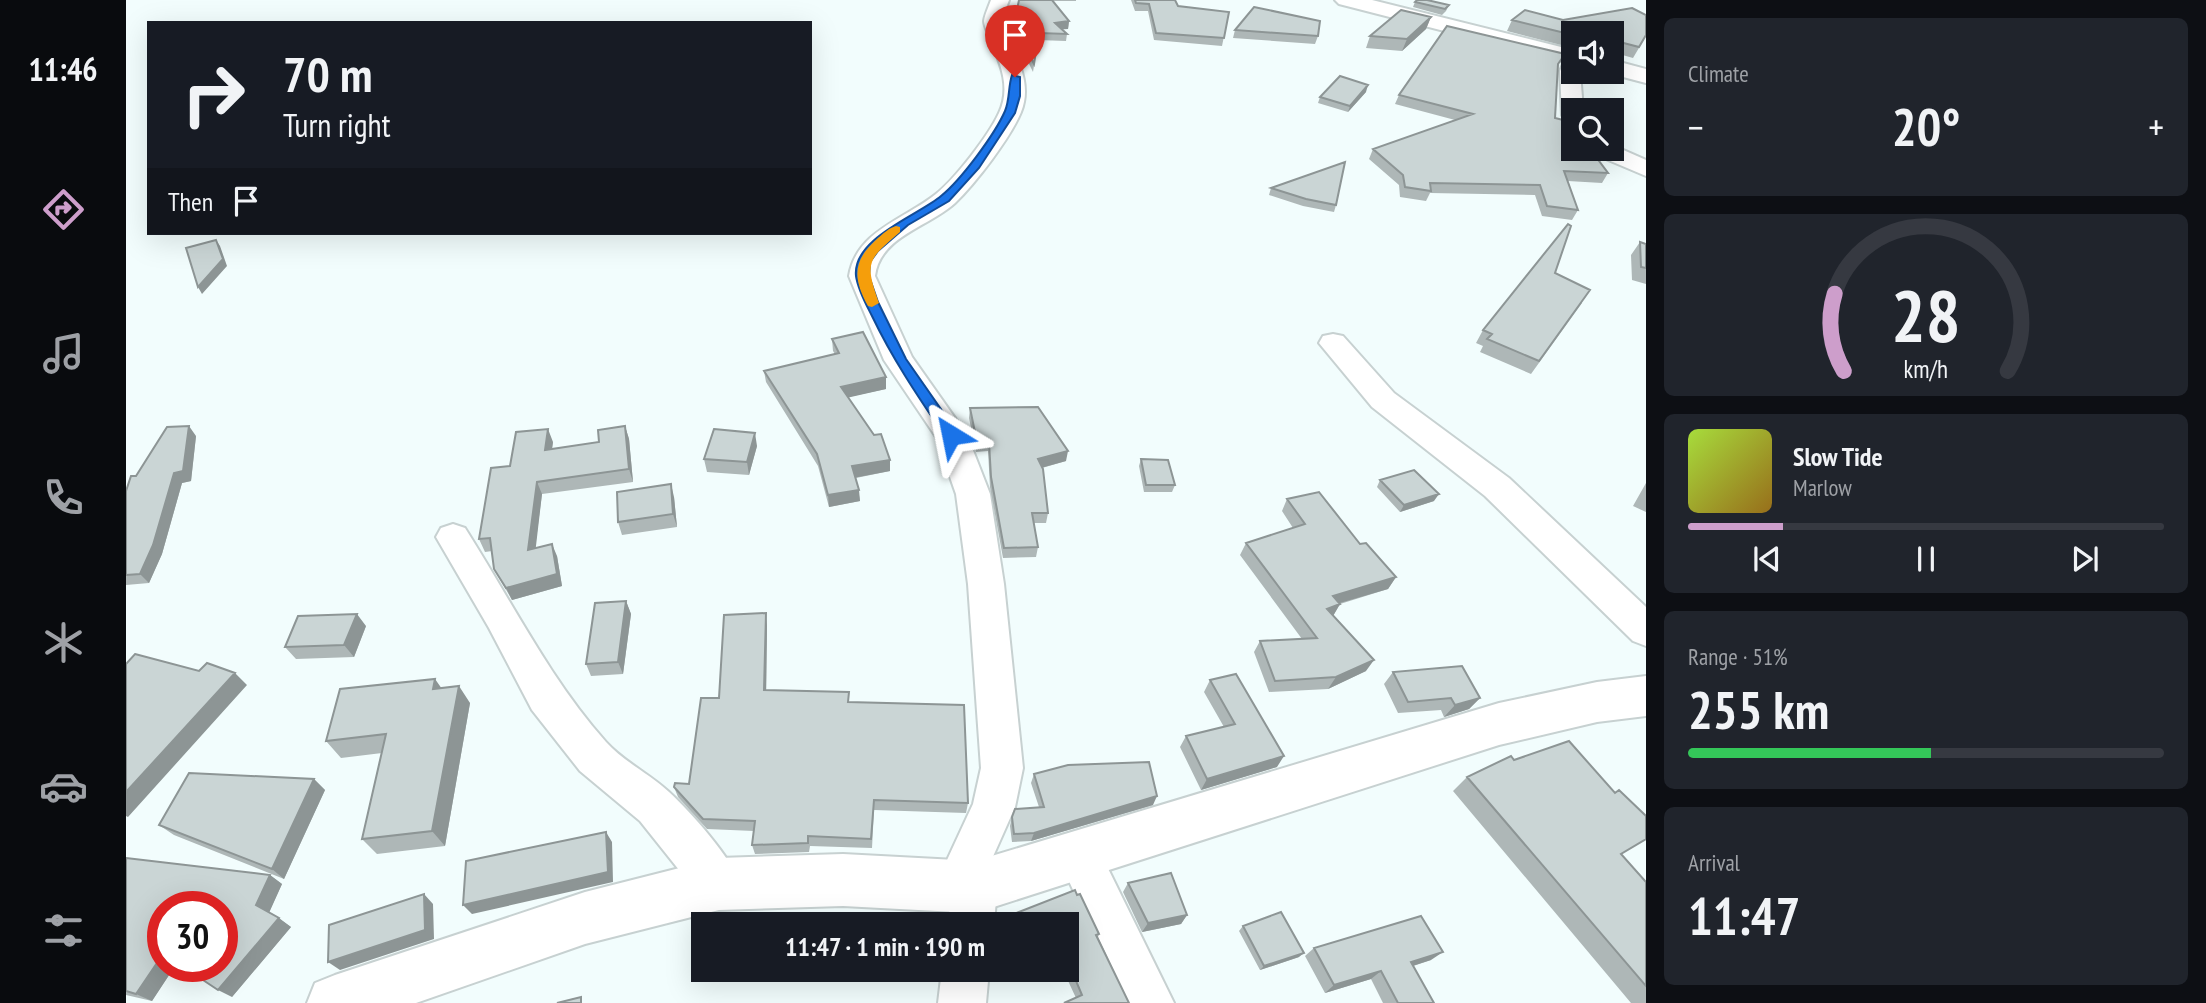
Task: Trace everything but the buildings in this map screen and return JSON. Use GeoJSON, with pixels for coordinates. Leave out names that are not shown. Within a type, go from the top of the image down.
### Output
{"type":"FeatureCollection","features":[{"type":"Feature","properties":{"kind":"street"},"geometry":{"type":"LineString","coordinates":[[968,899],[1002,768],[986,584],[973,494],[951,435],[900,360],[871,302],[863,276],[864,262],[874,249],[904,223],[945,199],[975,165],[1010,113],[1015,96],[1015,77],[993,22],[1000,0]]}},
{"type":"Feature","properties":{"kind":"street"},"geometry":{"type":"LineString","coordinates":[[1346,0],[1561,57]]}},
{"type":"Feature","properties":{"kind":"street"},"geometry":{"type":"LineString","coordinates":[[1624,70],[1646,76]]}},
{"type":"Feature","properties":{"kind":"street"},"geometry":{"type":"LineString","coordinates":[[1624,159],[1646,169]]}},
{"type":"Feature","properties":{"kind":"street"},"geometry":{"type":"LineString","coordinates":[[1333,343],[1383,400],[1497,487],[1646,630]]}},
{"type":"Feature","properties":{"kind":"street"},"geometry":{"type":"LineString","coordinates":[[453,537],[502,617],[546,698],[594,758],[655,807],[719,884]]}},
{"type":"Feature","properties":{"kind":"street"},"geometry":{"type":"LineString","coordinates":[[335,1003],[585,918],[719,884],[843,880],[968,899],[1079,855],[1499,724],[1597,702],[1646,696]]}},
{"type":"Feature","properties":{"kind":"street"},"geometry":{"type":"LineString","coordinates":[[1079,855],[1150,1003]]}},
{"type":"Feature","properties":{"kind":"street"},"geometry":{"type":"LineString","coordinates":[[962,1003],[965,982]]}},
{"type":"Feature","properties":{"kind":"slow traffic"},"geometry":{"type":"LineString","coordinates":[[872,303],[863,276],[864,262],[896,229]]}},
{"type":"Feature","properties":{"kind":"route"},"geometry":{"type":"LineString","coordinates":[[951,435],[900,360],[871,302],[863,276],[864,262],[874,249],[904,223],[945,199],[975,165],[1010,113],[1015,96],[1015,77]]}}]}
